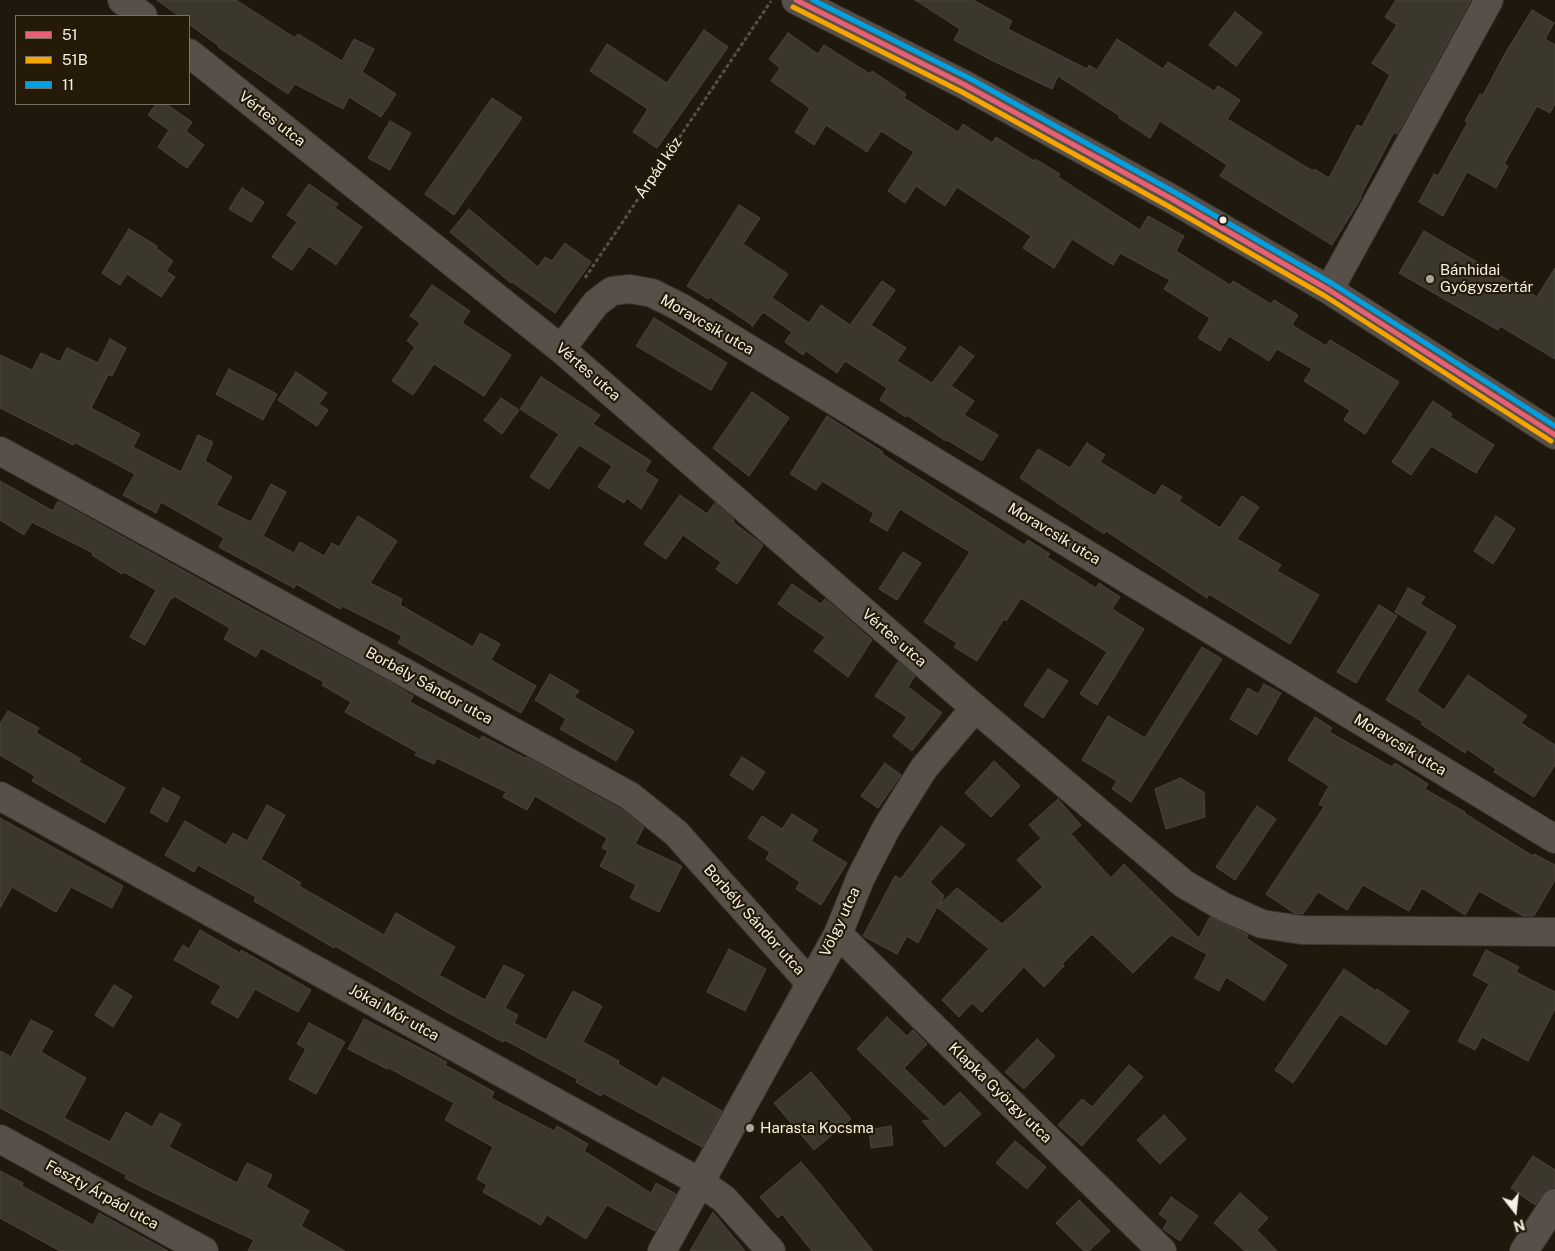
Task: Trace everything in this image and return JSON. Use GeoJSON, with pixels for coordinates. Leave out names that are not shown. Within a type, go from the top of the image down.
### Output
{"type":"FeatureCollection","features":[{"type":"Feature","properties":{"kind":"street"},"geometry":{"type":"LineString","coordinates":[[122,0],[142,15]]}},
{"type":"Feature","properties":{"kind":"street"},"geometry":{"type":"LineString","coordinates":[[796,0],[965,85],[1172,198],[1329,290],[1555,435]]}},
{"type":"Feature","properties":{"kind":"street"},"geometry":{"type":"LineString","coordinates":[[1329,290],[1489,0]]}},
{"type":"Feature","properties":{"kind":"street","name":"Vértes utca"},"geometry":{"type":"LineString","coordinates":[[190,54],[561,348],[975,708],[1184,884],[1224,907],[1262,924],[1302,930],[1555,932]]}},
{"type":"Feature","properties":{"kind":"street","name":"Moravcsik utca"},"geometry":{"type":"LineString","coordinates":[[561,348],[596,303],[612,291],[630,289],[652,293],[680,307],[1555,839]]}},
{"type":"Feature","properties":{"kind":"street","name":"Borbély Sándor utca"},"geometry":{"type":"LineString","coordinates":[[0,451],[630,796],[676,833],[810,983]]}},
{"type":"Feature","properties":{"kind":"street","name":"Völgy utca"},"geometry":{"type":"LineString","coordinates":[[662,1251],[838,934],[861,877],[887,826],[924,768],[975,708]]}},
{"type":"Feature","properties":{"kind":"street","name":"Jókai Mór utca"},"geometry":{"type":"LineString","coordinates":[[0,796],[700,1182],[724,1199],[771,1251]]}},
{"type":"Feature","properties":{"kind":"street","name":"Klapka György utca"},"geometry":{"type":"LineString","coordinates":[[838,934],[1162,1251]]}},
{"type":"Feature","properties":{"kind":"street","name":"Feszty Árpád utca"},"geometry":{"type":"LineString","coordinates":[[0,1140],[204,1251]]}},
{"type":"Feature","properties":{"kind":"street"},"geometry":{"type":"LineString","coordinates":[[1524,1251],[1555,1203]]}},
{"type":"Feature","properties":{"kind":"path","name":"Árpád köz"},"geometry":{"type":"LineString","coordinates":[[584,279],[771,0]]}},
{"type":"Feature","properties":{"kind":"building"},"geometry":{"type":"Polygon","coordinates":[[[157,0],[236,0],[295,38],[298,34],[342,61],[354,39],[374,49],[362,72],[396,94],[381,117],[349,97],[343,109],[295,84],[288,94],[218,47],[190,25],[190,15],[178,15],[157,0]]]}},
{"type":"Feature","properties":{"kind":"building"},"geometry":{"type":"Polygon","coordinates":[[[915,0],[973,0],[1012,21],[1008,29],[1087,69],[1089,65],[1097,70],[1117,39],[1163,69],[1168,62],[1214,91],[1218,86],[1240,100],[1227,119],[1313,171],[1314,169],[1329,178],[1357,125],[1362,127],[1390,75],[1372,63],[1397,25],[1385,17],[1396,0],[1471,0],[1397,134],[1394,132],[1361,198],[1332,245],[1220,176],[1227,165],[1160,121],[1150,138],[1058,76],[1052,89],[991,60],[954,40],[960,29],[915,0]]]}},
{"type":"Feature","properties":{"kind":"building"},"geometry":{"type":"Polygon","coordinates":[[[1532,10],[1554,23],[1545,39],[1555,45],[1555,103],[1550,113],[1537,106],[1504,164],[1508,166],[1496,188],[1467,172],[1443,216],[1419,202],[1434,174],[1438,176],[1468,122],[1465,121],[1480,94],[1483,95],[1506,52],[1532,10]]]}},
{"type":"Feature","properties":{"kind":"building"},"geometry":{"type":"Polygon","coordinates":[[[1235,12],[1262,33],[1236,66],[1209,45],[1235,12]]]}},
{"type":"Feature","properties":{"kind":"building"},"geometry":{"type":"Polygon","coordinates":[[[704,30],[728,47],[657,148],[633,132],[648,109],[590,71],[607,44],[667,83],[704,30]]]}},
{"type":"Feature","properties":{"kind":"building"},"geometry":{"type":"Polygon","coordinates":[[[788,33],[818,54],[824,45],[870,74],[872,71],[906,94],[904,98],[958,132],[963,124],[992,143],[996,137],[1034,161],[1035,159],[1060,174],[1058,177],[1140,230],[1148,216],[1184,236],[1176,251],[1230,285],[1233,281],[1271,304],[1274,300],[1298,315],[1292,325],[1326,346],[1330,340],[1399,382],[1365,434],[1344,420],[1350,410],[1304,381],[1312,369],[1277,349],[1269,361],[1229,336],[1220,351],[1198,338],[1210,318],[1164,289],[1170,280],[1120,253],[1113,265],[1072,239],[1054,268],[1023,248],[1031,236],[957,187],[945,206],[916,186],[905,203],[888,191],[914,152],[881,131],[867,152],[826,125],[814,145],[795,132],[810,108],[771,81],[780,68],[769,59],[788,33]]]}},
{"type":"Feature","properties":{"kind":"building"},"geometry":{"type":"Polygon","coordinates":[[[492,98],[522,118],[454,215],[425,194],[492,98]]]}},
{"type":"Feature","properties":{"kind":"building"},"geometry":{"type":"Polygon","coordinates":[[[155,105],[167,105],[192,122],[186,131],[204,145],[187,168],[158,147],[169,130],[148,115],[155,105]]]}},
{"type":"Feature","properties":{"kind":"building"},"geometry":{"type":"Polygon","coordinates":[[[390,121],[411,133],[390,170],[368,158],[390,121]]]}},
{"type":"Feature","properties":{"kind":"building"},"geometry":{"type":"Polygon","coordinates":[[[309,184],[338,204],[335,208],[362,227],[336,265],[309,246],[292,270],[272,257],[297,222],[287,215],[309,184]]]}},
{"type":"Feature","properties":{"kind":"building"},"geometry":{"type":"Polygon","coordinates":[[[242,188],[264,202],[251,222],[229,209],[242,188]]]}},
{"type":"Feature","properties":{"kind":"building"},"geometry":{"type":"Polygon","coordinates":[[[739,205],[760,218],[743,244],[788,274],[772,298],[809,323],[821,305],[850,325],[882,281],[895,290],[871,325],[906,348],[897,361],[932,383],[960,346],[974,356],[951,386],[974,401],[964,415],[998,435],[982,461],[880,400],[887,388],[845,361],[837,373],[806,351],[803,355],[785,342],[792,332],[763,312],[752,327],[752,325],[710,297],[708,299],[687,286],[739,205]]]}},
{"type":"Feature","properties":{"kind":"building"},"geometry":{"type":"Polygon","coordinates":[[[469,209],[538,267],[545,257],[552,261],[565,243],[591,262],[555,313],[511,283],[450,232],[469,209]]]}},
{"type":"Feature","properties":{"kind":"building"},"geometry":{"type":"Polygon","coordinates":[[[129,229],[157,246],[156,248],[173,261],[166,271],[175,277],[161,297],[127,274],[120,285],[102,273],[129,229]]]}},
{"type":"Feature","properties":{"kind":"building"},"geometry":{"type":"Polygon","coordinates":[[[1424,231],[1537,297],[1555,268],[1555,359],[1500,326],[1498,330],[1399,273],[1424,231]]]}},
{"type":"Feature","properties":{"kind":"building"},"geometry":{"type":"Polygon","coordinates":[[[432,285],[470,311],[462,323],[511,355],[484,396],[434,364],[413,395],[392,381],[415,347],[407,341],[420,323],[410,316],[432,285]]]}},
{"type":"Feature","properties":{"kind":"building"},"geometry":{"type":"Polygon","coordinates":[[[654,318],[727,363],[711,390],[636,346],[654,318]]]}},
{"type":"Feature","properties":{"kind":"building"},"geometry":{"type":"Polygon","coordinates":[[[110,339],[126,348],[112,376],[108,375],[91,408],[140,434],[133,447],[181,472],[198,435],[213,442],[205,461],[232,477],[216,505],[251,522],[271,484],[286,492],[263,536],[294,553],[300,542],[324,556],[332,543],[339,547],[358,516],[397,541],[370,583],[402,599],[400,605],[473,647],[480,633],[500,644],[491,660],[536,686],[521,713],[398,643],[402,636],[342,606],[340,609],[296,584],[294,588],[219,547],[224,538],[161,502],[156,513],[123,495],[135,474],[74,442],[73,445],[0,408],[0,355],[32,370],[41,353],[60,362],[67,348],[98,363],[110,339]]]}},
{"type":"Feature","properties":{"kind":"building"},"geometry":{"type":"Polygon","coordinates":[[[229,369],[277,394],[263,420],[216,394],[229,369]]]}},
{"type":"Feature","properties":{"kind":"building"},"geometry":{"type":"Polygon","coordinates":[[[296,372],[327,393],[319,404],[328,410],[317,426],[278,400],[296,372]]]}},
{"type":"Feature","properties":{"kind":"building"},"geometry":{"type":"Polygon","coordinates":[[[541,377],[600,415],[593,424],[651,461],[645,471],[658,480],[641,509],[627,498],[624,503],[598,487],[612,466],[579,445],[549,489],[530,477],[559,434],[520,409],[541,377]]]}},
{"type":"Feature","properties":{"kind":"building"},"geometry":{"type":"Polygon","coordinates":[[[752,392],[789,418],[749,476],[713,448],[752,392]]]}},
{"type":"Feature","properties":{"kind":"building"},"geometry":{"type":"Polygon","coordinates":[[[501,398],[519,410],[502,434],[484,420],[501,398]]]}},
{"type":"Feature","properties":{"kind":"building"},"geometry":{"type":"Polygon","coordinates":[[[1433,401],[1452,414],[1450,417],[1494,445],[1476,473],[1431,446],[1411,475],[1392,462],[1433,401]]]}},
{"type":"Feature","properties":{"kind":"building"},"geometry":{"type":"Polygon","coordinates":[[[827,416],[883,452],[882,454],[1024,545],[1028,540],[1050,554],[1047,557],[1096,588],[1099,583],[1120,597],[1112,609],[1144,629],[1097,705],[1080,694],[1107,652],[1021,598],[1006,621],[1004,619],[977,661],[954,647],[957,643],[924,622],[970,552],[900,509],[887,531],[870,521],[874,513],[822,481],[816,490],[790,474],[827,416]]]}},
{"type":"Feature","properties":{"kind":"building"},"geometry":{"type":"Polygon","coordinates":[[[1087,443],[1105,455],[1100,462],[1155,496],[1162,485],[1182,497],[1179,501],[1220,528],[1242,496],[1259,507],[1237,539],[1281,565],[1277,571],[1319,595],[1290,644],[1209,594],[1207,598],[1106,531],[1104,534],[1020,478],[1038,449],[1070,468],[1087,443]]]}},
{"type":"Feature","properties":{"kind":"building"},"geometry":{"type":"Polygon","coordinates":[[[0,481],[53,511],[58,501],[393,684],[413,696],[410,702],[480,740],[482,736],[526,757],[622,810],[644,827],[635,844],[682,866],[659,912],[630,898],[636,885],[600,866],[608,851],[602,848],[607,838],[535,796],[527,810],[503,797],[506,792],[437,758],[434,764],[415,755],[417,752],[345,712],[351,702],[322,685],[324,682],[261,648],[256,657],[224,639],[230,628],[174,596],[171,598],[145,645],[130,637],[156,590],[124,572],[122,574],[92,555],[93,553],[32,522],[24,535],[0,520],[0,481]]]}},
{"type":"Feature","properties":{"kind":"building"},"geometry":{"type":"Polygon","coordinates":[[[680,495],[707,514],[715,503],[734,520],[733,522],[763,545],[737,584],[716,569],[721,562],[683,535],[666,559],[644,544],[680,495]]]}},
{"type":"Feature","properties":{"kind":"building"},"geometry":{"type":"Polygon","coordinates":[[[1496,516],[1515,529],[1493,564],[1474,551],[1496,516]]]}},
{"type":"Feature","properties":{"kind":"building"},"geometry":{"type":"Polygon","coordinates":[[[903,552],[921,563],[897,600],[879,589],[903,552]]]}},
{"type":"Feature","properties":{"kind":"building"},"geometry":{"type":"Polygon","coordinates":[[[792,584],[821,604],[825,599],[872,640],[848,677],[814,651],[825,637],[778,604],[792,584]]]}},
{"type":"Feature","properties":{"kind":"building"},"geometry":{"type":"Polygon","coordinates":[[[1408,588],[1425,597],[1420,604],[1456,626],[1417,691],[1444,710],[1468,675],[1527,716],[1521,723],[1555,745],[1555,765],[1534,797],[1494,772],[1496,769],[1467,749],[1465,753],[1421,724],[1423,722],[1386,700],[1428,632],[1395,612],[1408,588]]]}},
{"type":"Feature","properties":{"kind":"building"},"geometry":{"type":"Polygon","coordinates":[[[1379,605],[1397,616],[1356,683],[1337,672],[1379,605]]]}},
{"type":"Feature","properties":{"kind":"building"},"geometry":{"type":"Polygon","coordinates":[[[1202,647],[1222,659],[1131,802],[1112,789],[1117,781],[1082,760],[1108,716],[1145,738],[1202,647]]]}},
{"type":"Feature","properties":{"kind":"building"},"geometry":{"type":"Polygon","coordinates":[[[898,662],[915,676],[908,687],[942,713],[912,751],[893,736],[907,717],[875,696],[898,662]]]}},
{"type":"Feature","properties":{"kind":"building"},"geometry":{"type":"Polygon","coordinates":[[[1048,669],[1068,681],[1043,718],[1024,705],[1048,669]]]}},
{"type":"Feature","properties":{"kind":"building"},"geometry":{"type":"Polygon","coordinates":[[[550,674],[579,691],[574,697],[634,731],[616,761],[560,729],[566,719],[535,700],[550,674]]]}},
{"type":"Feature","properties":{"kind":"building"},"geometry":{"type":"Polygon","coordinates":[[[1264,684],[1281,693],[1257,735],[1230,719],[1248,688],[1258,694],[1264,684]]]}},
{"type":"Feature","properties":{"kind":"building"},"geometry":{"type":"Polygon","coordinates":[[[8,711],[39,728],[36,733],[81,759],[79,762],[125,788],[105,823],[32,781],[35,776],[0,755],[0,724],[8,711]]]}},
{"type":"Feature","properties":{"kind":"building"},"geometry":{"type":"Polygon","coordinates":[[[1315,717],[1332,728],[1329,732],[1392,767],[1395,763],[1428,784],[1425,789],[1465,812],[1533,856],[1534,854],[1555,865],[1555,880],[1534,916],[1523,916],[1479,891],[1465,915],[1422,888],[1409,911],[1363,885],[1347,910],[1318,892],[1303,914],[1294,913],[1266,894],[1324,807],[1319,804],[1329,786],[1288,760],[1315,717]]]}},
{"type":"Feature","properties":{"kind":"building"},"geometry":{"type":"Polygon","coordinates":[[[742,757],[765,772],[753,790],[730,775],[742,757]]]}},
{"type":"Feature","properties":{"kind":"building"},"geometry":{"type":"Polygon","coordinates":[[[994,761],[1020,786],[991,817],[965,793],[994,761]]]}},
{"type":"Feature","properties":{"kind":"building"},"geometry":{"type":"Polygon","coordinates":[[[885,763],[901,775],[878,808],[861,796],[885,763]]]}},
{"type":"Feature","properties":{"kind":"building"},"geometry":{"type":"Polygon","coordinates":[[[1180,778],[1204,792],[1205,817],[1166,829],[1155,789],[1180,778]]]}},
{"type":"Feature","properties":{"kind":"building"},"geometry":{"type":"Polygon","coordinates":[[[163,788],[180,797],[167,822],[150,812],[163,788]]]}},
{"type":"Feature","properties":{"kind":"building"},"geometry":{"type":"Polygon","coordinates":[[[1058,799],[1081,825],[1071,834],[1111,878],[1124,864],[1199,938],[1210,917],[1248,935],[1246,938],[1287,965],[1264,1001],[1226,977],[1219,991],[1195,978],[1207,954],[1171,935],[1133,973],[1092,934],[1062,964],[1064,966],[1044,987],[1024,967],[982,1012],[972,1003],[959,1017],[942,1000],[989,949],[937,907],[918,943],[907,936],[897,954],[863,936],[895,876],[901,879],[941,826],[965,845],[930,882],[944,896],[939,905],[957,888],[1002,924],[1043,887],[1017,860],[1041,838],[1029,825],[1058,799]]]}},
{"type":"Feature","properties":{"kind":"building"},"geometry":{"type":"Polygon","coordinates":[[[267,805],[285,815],[261,859],[301,883],[299,886],[384,935],[396,913],[455,947],[439,975],[485,1000],[504,965],[524,975],[505,1008],[518,1015],[514,1023],[546,1040],[573,991],[602,1006],[583,1042],[619,1061],[618,1064],[657,1087],[663,1077],[722,1111],[702,1147],[603,1093],[601,1096],[576,1082],[577,1079],[505,1040],[503,1042],[445,1011],[254,901],[256,897],[198,865],[194,872],[165,855],[185,821],[226,845],[233,833],[247,841],[267,805]]]}},
{"type":"Feature","properties":{"kind":"building"},"geometry":{"type":"Polygon","coordinates":[[[1257,806],[1276,819],[1235,880],[1216,867],[1257,806]]]}},
{"type":"Feature","properties":{"kind":"building"},"geometry":{"type":"Polygon","coordinates":[[[792,814],[818,830],[811,841],[847,863],[821,905],[796,889],[800,882],[766,859],[770,852],[748,838],[762,816],[782,829],[792,814]]]}},
{"type":"Feature","properties":{"kind":"building"},"geometry":{"type":"Polygon","coordinates":[[[0,818],[123,886],[112,908],[71,887],[56,912],[12,887],[0,908],[0,818]]]}},
{"type":"Feature","properties":{"kind":"building"},"geometry":{"type":"Polygon","coordinates":[[[200,930],[240,953],[241,950],[311,990],[298,1012],[255,989],[238,1018],[211,1003],[221,986],[174,960],[183,945],[189,949],[200,930]]]}},
{"type":"Feature","properties":{"kind":"building"},"geometry":{"type":"Polygon","coordinates":[[[729,949],[766,969],[745,1011],[707,992],[729,949]]]}},
{"type":"Feature","properties":{"kind":"building"},"geometry":{"type":"Polygon","coordinates":[[[1486,950],[1519,967],[1516,972],[1555,992],[1555,1009],[1528,1061],[1482,1037],[1475,1050],[1458,1041],[1489,984],[1473,975],[1486,950]]]}},
{"type":"Feature","properties":{"kind":"building"},"geometry":{"type":"Polygon","coordinates":[[[1344,969],[1409,1011],[1386,1045],[1340,1014],[1293,1083],[1275,1070],[1344,969]]]}},
{"type":"Feature","properties":{"kind":"building"},"geometry":{"type":"Polygon","coordinates":[[[114,985],[132,996],[113,1027],[95,1015],[114,985]]]}},
{"type":"Feature","properties":{"kind":"building"},"geometry":{"type":"Polygon","coordinates":[[[887,1017],[907,1036],[913,1030],[927,1044],[904,1068],[944,1107],[960,1092],[981,1114],[945,1147],[922,1121],[931,1120],[857,1049],[887,1017]]]}},
{"type":"Feature","properties":{"kind":"building"},"geometry":{"type":"Polygon","coordinates":[[[364,1019],[447,1062],[445,1065],[494,1092],[491,1098],[554,1131],[557,1126],[588,1144],[584,1151],[651,1193],[656,1183],[676,1194],[655,1231],[607,1205],[586,1239],[547,1215],[541,1225],[483,1192],[487,1185],[477,1179],[493,1147],[445,1120],[454,1103],[387,1067],[387,1069],[348,1049],[364,1019]]]}},
{"type":"Feature","properties":{"kind":"building"},"geometry":{"type":"Polygon","coordinates":[[[31,1020],[53,1031],[41,1052],[86,1078],[64,1118],[110,1142],[126,1112],[152,1127],[160,1113],[181,1124],[169,1147],[237,1183],[247,1163],[272,1175],[266,1187],[309,1211],[301,1226],[345,1251],[248,1251],[254,1240],[146,1189],[125,1178],[126,1175],[0,1108],[0,1051],[11,1057],[31,1020]]]}},
{"type":"Feature","properties":{"kind":"building"},"geometry":{"type":"Polygon","coordinates":[[[309,1023],[345,1042],[316,1094],[289,1079],[306,1049],[297,1044],[309,1023]]]}},
{"type":"Feature","properties":{"kind":"building"},"geometry":{"type":"Polygon","coordinates":[[[1037,1039],[1055,1056],[1024,1089],[1005,1072],[1037,1039]]]}},
{"type":"Feature","properties":{"kind":"building"},"geometry":{"type":"Polygon","coordinates":[[[1129,1065],[1143,1077],[1082,1146],[1058,1125],[1082,1099],[1092,1107],[1129,1065]]]}},
{"type":"Feature","properties":{"kind":"building"},"geometry":{"type":"Polygon","coordinates":[[[811,1072],[851,1119],[814,1150],[774,1103],[811,1072]]]}},
{"type":"Feature","properties":{"kind":"building"},"geometry":{"type":"Polygon","coordinates":[[[1164,1115],[1186,1139],[1160,1164],[1137,1140],[1164,1115]]]}},
{"type":"Feature","properties":{"kind":"building"},"geometry":{"type":"Polygon","coordinates":[[[891,1126],[893,1145],[871,1148],[869,1130],[891,1126]]]}},
{"type":"Feature","properties":{"kind":"building"},"geometry":{"type":"Polygon","coordinates":[[[1015,1141],[1046,1167],[1027,1189],[996,1163],[1015,1141]]]}},
{"type":"Feature","properties":{"kind":"building"},"geometry":{"type":"Polygon","coordinates":[[[1533,1156],[1555,1170],[1555,1188],[1547,1189],[1535,1205],[1511,1188],[1533,1156]]]}},
{"type":"Feature","properties":{"kind":"building"},"geometry":{"type":"Polygon","coordinates":[[[801,1162],[873,1251],[812,1251],[782,1214],[778,1218],[760,1197],[801,1162]]]}},
{"type":"Feature","properties":{"kind":"building"},"geometry":{"type":"Polygon","coordinates":[[[0,1171],[23,1183],[22,1186],[93,1225],[99,1213],[168,1251],[60,1251],[0,1218],[0,1171]]]}},
{"type":"Feature","properties":{"kind":"building"},"geometry":{"type":"Polygon","coordinates":[[[1240,1193],[1268,1218],[1257,1230],[1277,1251],[1245,1251],[1214,1223],[1240,1193]]]}},
{"type":"Feature","properties":{"kind":"building"},"geometry":{"type":"Polygon","coordinates":[[[1171,1197],[1198,1216],[1180,1241],[1163,1229],[1168,1221],[1159,1214],[1171,1197]]]}},
{"type":"Feature","properties":{"kind":"building"},"geometry":{"type":"Polygon","coordinates":[[[1079,1200],[1110,1231],[1089,1251],[1084,1251],[1056,1223],[1079,1200]]]}},
{"type":"Feature","properties":{"kind":"building"},"geometry":{"type":"Polygon","coordinates":[[[713,1212],[745,1251],[690,1251],[713,1212]]]}},
{"type":"Feature","properties":{"kind":"transit line","name":"51"},"geometry":{"type":"LineString","coordinates":[[796,0],[965,85],[1172,199],[1329,290],[1555,435]]}},
{"type":"Feature","properties":{"kind":"transit line","name":"11"},"geometry":{"type":"LineString","coordinates":[[813,0],[969,78],[1176,193],[1333,284],[1555,426]]}},
{"type":"Feature","properties":{"kind":"transit line","name":"51B"},"geometry":{"type":"LineString","coordinates":[[793,7],[962,92],[1168,206],[1325,296],[1551,441]]}},
{"type":"Feature","properties":{"kind":"place","name":"Bánhidai Gyógyszertár"},"geometry":{"type":"Point","coordinates":[1430,279]}},
{"type":"Feature","properties":{"kind":"place","name":"Harasta Kocsma"},"geometry":{"type":"Point","coordinates":[750,1128]}}]}
